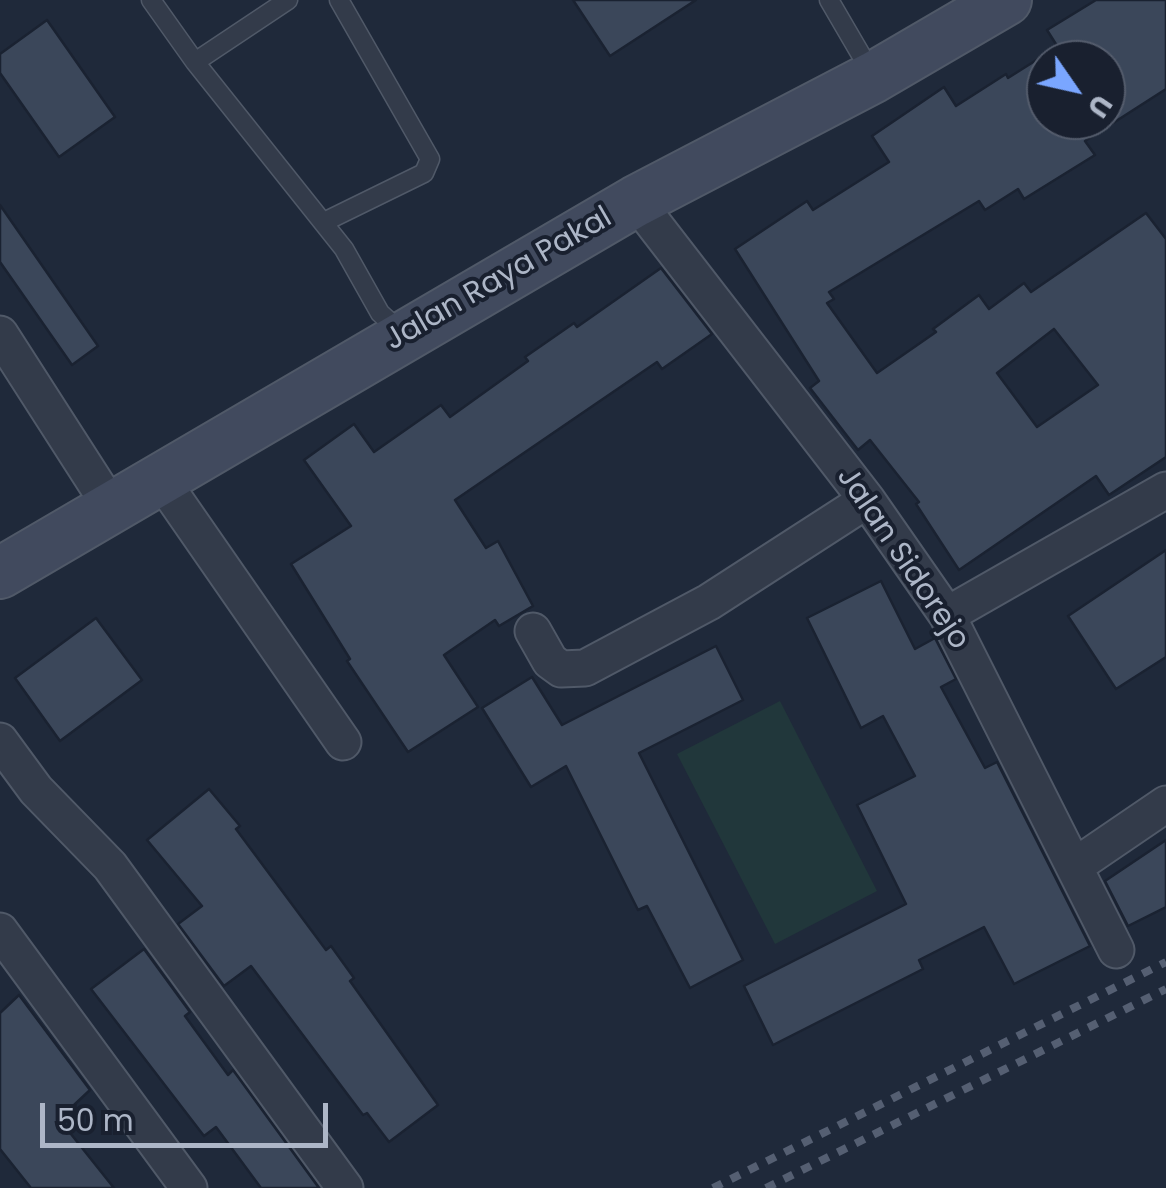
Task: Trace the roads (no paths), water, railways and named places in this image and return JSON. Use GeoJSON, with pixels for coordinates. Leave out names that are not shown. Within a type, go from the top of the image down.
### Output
{"type":"FeatureCollection","features":[{"type":"Feature","properties":{"kind":"main road","name":"Jalan Raya Pakal"},"geometry":{"type":"LineString","coordinates":[[0,573],[160,478],[392,324],[636,201],[864,59],[1006,0]]}},
{"type":"Feature","properties":{"kind":"street","name":"Jalan Sidorejo"},"geometry":{"type":"LineString","coordinates":[[636,201],[867,500],[947,615],[1116,950]]}},
{"type":"Feature","properties":{"kind":"street"},"geometry":{"type":"LineString","coordinates":[[0,334],[111,507]]}},
{"type":"Feature","properties":{"kind":"street"},"geometry":{"type":"LineString","coordinates":[[160,478],[343,742]]}},
{"type":"Feature","properties":{"kind":"street"},"geometry":{"type":"LineString","coordinates":[[947,615],[1166,490]]}},
{"type":"Feature","properties":{"kind":"street"},"geometry":{"type":"LineString","coordinates":[[533,631],[550,661],[561,669],[586,668],[709,602],[867,500]]}},
{"type":"Feature","properties":{"kind":"street"},"geometry":{"type":"LineString","coordinates":[[0,742],[36,790],[110,866],[346,1188]]}},
{"type":"Feature","properties":{"kind":"street"},"geometry":{"type":"LineString","coordinates":[[1075,866],[1166,804]]}},
{"type":"Feature","properties":{"kind":"street"},"geometry":{"type":"LineString","coordinates":[[0,931],[11,967],[189,1188]]}},
{"type":"Feature","properties":{"kind":"lane"},"geometry":{"type":"LineString","coordinates":[[151,0],[195,62],[324,222],[392,324]]}},
{"type":"Feature","properties":{"kind":"lane"},"geometry":{"type":"LineString","coordinates":[[195,62],[288,0]]}},
{"type":"Feature","properties":{"kind":"lane"},"geometry":{"type":"LineString","coordinates":[[324,222],[424,173],[430,159],[339,0]]}},
{"type":"Feature","properties":{"kind":"lane"},"geometry":{"type":"LineString","coordinates":[[829,0],[864,59]]}},
{"type":"Feature","properties":{"kind":"railway"},"geometry":{"type":"LineString","coordinates":[[713,1188],[1166,962]]}},
{"type":"Feature","properties":{"kind":"railway"},"geometry":{"type":"LineString","coordinates":[[766,1188],[1166,989]]}}]}
